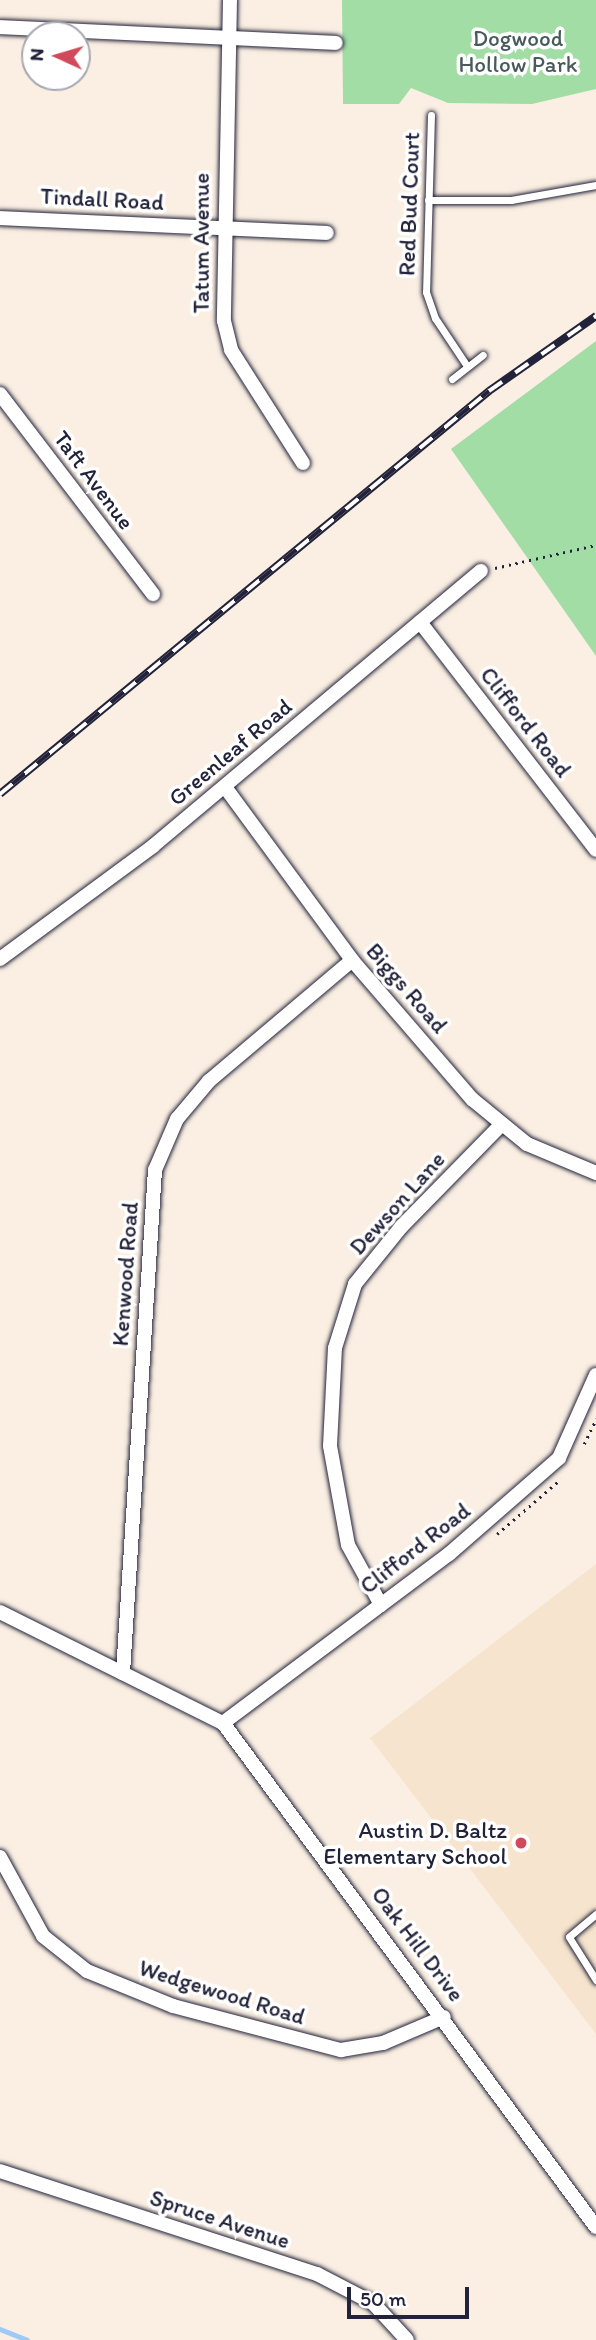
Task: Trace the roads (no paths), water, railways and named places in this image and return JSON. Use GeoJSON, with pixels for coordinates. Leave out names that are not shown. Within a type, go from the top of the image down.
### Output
{"type":"FeatureCollection","features":[{"type":"Feature","properties":{"kind":"street","name":"Tatum Avenue"},"geometry":{"type":"LineString","coordinates":[[230,0],[221,228],[226,338],[303,463]]}},
{"type":"Feature","properties":{"kind":"street"},"geometry":{"type":"LineString","coordinates":[[0,27],[337,43]]}},
{"type":"Feature","properties":{"kind":"street","name":"Tindall Road"},"geometry":{"type":"LineString","coordinates":[[0,218],[327,233]]}},
{"type":"Feature","properties":{"kind":"street","name":"Taft Avenue"},"geometry":{"type":"LineString","coordinates":[[0,394],[153,594]]}},
{"type":"Feature","properties":{"kind":"street","name":"Greenleaf Road"},"geometry":{"type":"LineString","coordinates":[[0,959],[225,787],[481,571]]}},
{"type":"Feature","properties":{"kind":"street","name":"Clifford Road"},"geometry":{"type":"LineString","coordinates":[[420,622],[596,850]]}},
{"type":"Feature","properties":{"kind":"street","name":"Biggs Road"},"geometry":{"type":"LineString","coordinates":[[225,787],[352,960],[501,1125],[527,1144],[596,1173]]}},
{"type":"Feature","properties":{"kind":"street","name":"Kenwood Road"},"geometry":{"type":"LineString","coordinates":[[123,1673],[155,1170],[177,1119],[209,1081],[352,960]]}},
{"type":"Feature","properties":{"kind":"street","name":"Dewson Lane"},"geometry":{"type":"LineString","coordinates":[[381,1605],[348,1545],[330,1446],[335,1348],[355,1284],[402,1226],[501,1125]]}},
{"type":"Feature","properties":{"kind":"street","name":"Clifford Road"},"geometry":{"type":"LineString","coordinates":[[223,1723],[381,1605],[559,1458],[596,1375]]}},
{"type":"Feature","properties":{"kind":"street","name":"Oak Hill Drive"},"geometry":{"type":"LineString","coordinates":[[0,1612],[223,1723],[444,2017],[596,2227]]}},
{"type":"Feature","properties":{"kind":"street","name":"Wedgewood Road"},"geometry":{"type":"LineString","coordinates":[[0,1857],[43,1936],[87,1970],[173,2006],[341,2050],[383,2043],[444,2017]]}},
{"type":"Feature","properties":{"kind":"street","name":"Spruce Avenue"},"geometry":{"type":"LineString","coordinates":[[0,2171],[317,2274],[373,2303],[408,2340]]}},
{"type":"Feature","properties":{"kind":"lane","name":"Red Bud Court"},"geometry":{"type":"LineString","coordinates":[[431,115],[426,292],[435,318],[467,366]]}},
{"type":"Feature","properties":{"kind":"lane"},"geometry":{"type":"LineString","coordinates":[[428,200],[502,201],[596,185]]}},
{"type":"Feature","properties":{"kind":"lane"},"geometry":{"type":"LineString","coordinates":[[452,379],[482,355]]}},
{"type":"Feature","properties":{"kind":"lane"},"geometry":{"type":"LineString","coordinates":[[596,1914],[569,1937],[596,1980]]}},
{"type":"Feature","properties":{"kind":"waterway"},"geometry":{"type":"LineString","coordinates":[[0,2329],[27,2340]]}},
{"type":"Feature","properties":{"kind":"railway"},"geometry":{"type":"LineString","coordinates":[[0,794],[489,391],[596,316]]}},
{"type":"Feature","properties":{"kind":"place","name":"Austin D. Baltz Elementary School"},"geometry":{"type":"Point","coordinates":[521,1843]}},
{"type":"Feature","properties":{"kind":"park label","name":"Dogwood Hollow Park"},"geometry":{"type":"Point","coordinates":[518,51]}}]}
